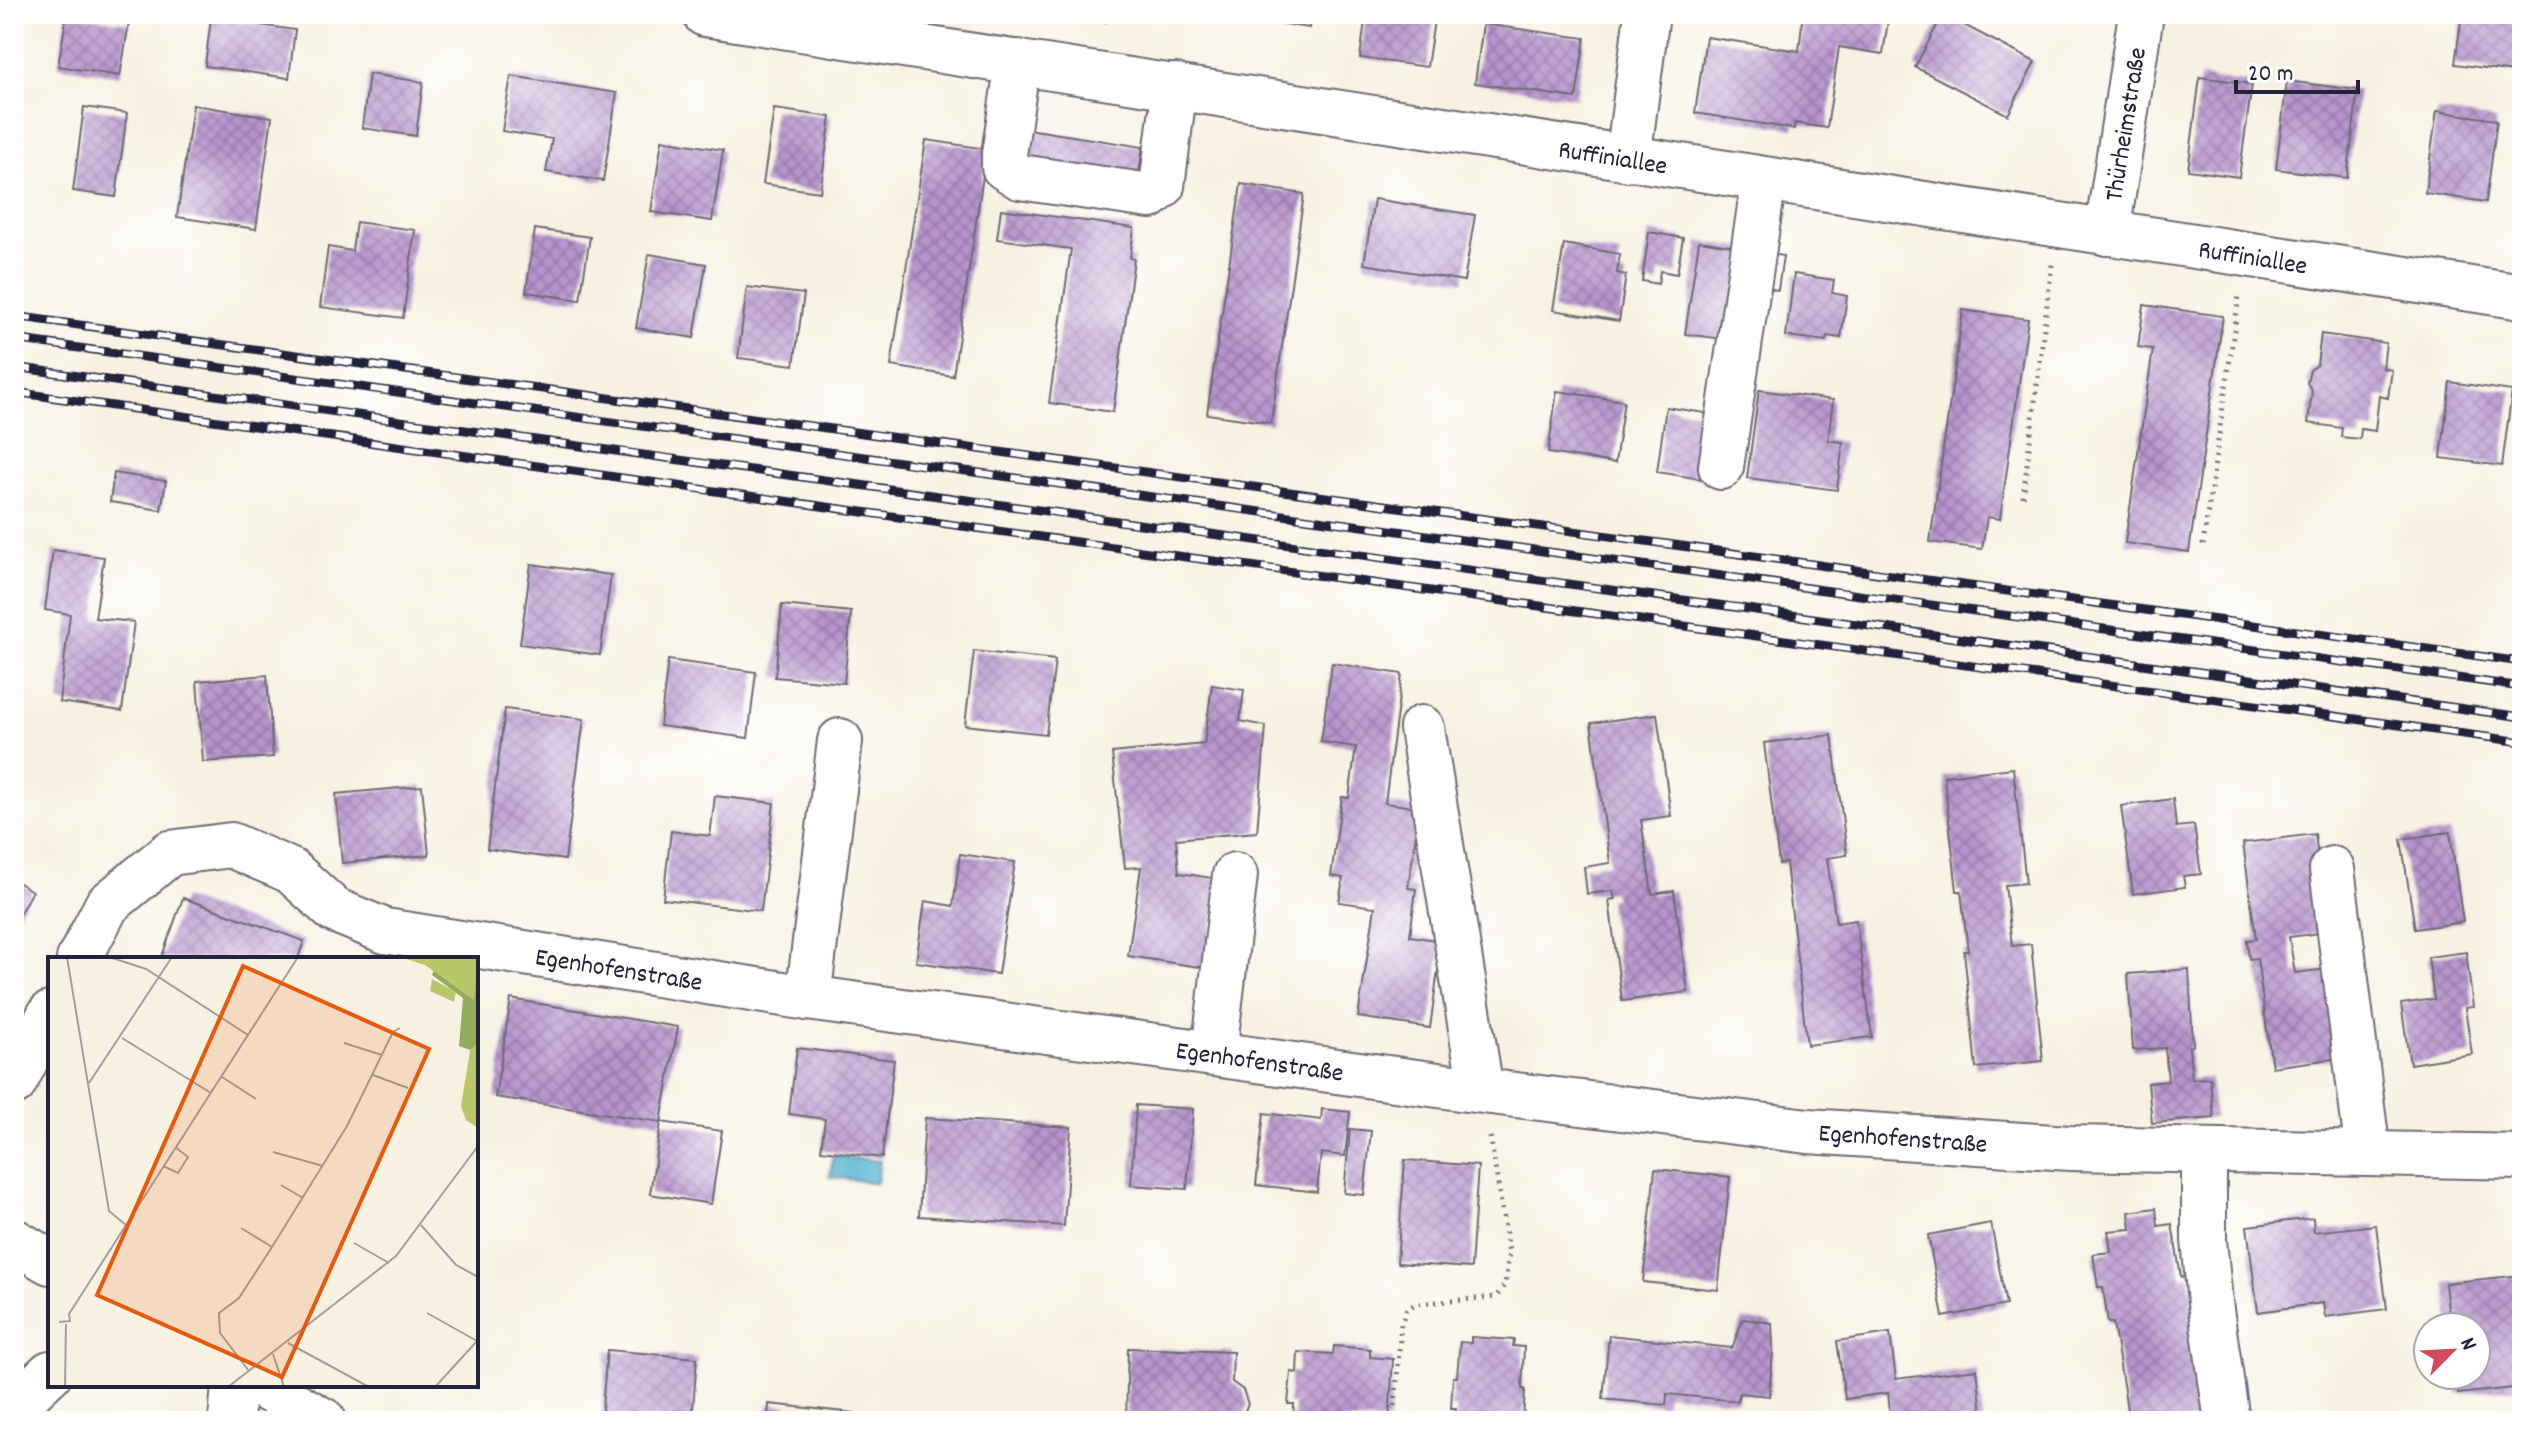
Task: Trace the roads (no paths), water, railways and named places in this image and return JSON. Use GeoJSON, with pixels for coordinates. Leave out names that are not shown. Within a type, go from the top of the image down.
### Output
{"type":"FeatureCollection","features":[{"type":"Feature","properties":{"kind":"street","name":"Ruffiniallee"},"geometry":{"type":"LineString","coordinates":[[705,14],[2522,297]]}},
{"type":"Feature","properties":{"kind":"street"},"geometry":{"type":"LineString","coordinates":[[1628,159],[1647,14]]}},
{"type":"Feature","properties":{"kind":"street","name":"Thürheimstraße"},"geometry":{"type":"LineString","coordinates":[[2107,233],[2141,14]]}},
{"type":"Feature","properties":{"kind":"street"},"geometry":{"type":"LineString","coordinates":[[1018,62],[1004,167],[1020,177],[1150,196],[1162,186],[1175,86]]}},
{"type":"Feature","properties":{"kind":"street"},"geometry":{"type":"LineString","coordinates":[[1721,467],[1764,180]]}},
{"type":"Feature","properties":{"kind":"street"},"geometry":{"type":"LineString","coordinates":[[1422,728],[1482,1090]]}},
{"type":"Feature","properties":{"kind":"street"},"geometry":{"type":"LineString","coordinates":[[808,998],[840,741]]}},
{"type":"Feature","properties":{"kind":"street","name":"Egenhofenstraße"},"geometry":{"type":"LineString","coordinates":[[80,957],[107,905],[170,853],[231,845],[291,871],[334,910],[385,931],[808,998],[1482,1090],[1808,1131],[2070,1148],[2522,1157]]}},
{"type":"Feature","properties":{"kind":"street"},"geometry":{"type":"LineString","coordinates":[[2332,869],[2368,1154]]}},
{"type":"Feature","properties":{"kind":"street"},"geometry":{"type":"LineString","coordinates":[[1214,1053],[1235,875]]}},
{"type":"Feature","properties":{"kind":"street"},"geometry":{"type":"LineString","coordinates":[[14,1083],[48,1018]]}},
{"type":"Feature","properties":{"kind":"street"},"geometry":{"type":"LineString","coordinates":[[2204,1151],[2204,1240],[2226,1414]]}},
{"type":"Feature","properties":{"kind":"street"},"geometry":{"type":"LineString","coordinates":[[14,1241],[48,1261]]}},
{"type":"Feature","properties":{"kind":"street"},"geometry":{"type":"LineString","coordinates":[[14,1407],[48,1375]]}},
{"type":"Feature","properties":{"kind":"street"},"geometry":{"type":"LineString","coordinates":[[231,1421],[234,1387]]}},
{"type":"Feature","properties":{"kind":"street"},"geometry":{"type":"LineString","coordinates":[[264,1387],[324,1421]]}},
{"type":"Feature","properties":{"kind":"water"},"geometry":{"type":"Polygon","coordinates":[[[833,1155],[880,1161],[877,1183],[830,1177],[833,1155]]]}},
{"type":"Feature","properties":{"kind":"railway"},"geometry":{"type":"LineString","coordinates":[[14,316],[2522,662]]}},
{"type":"Feature","properties":{"kind":"railway"},"geometry":{"type":"LineString","coordinates":[[14,339],[2522,687]]}},
{"type":"Feature","properties":{"kind":"railway"},"geometry":{"type":"LineString","coordinates":[[14,367],[2522,717]]}},
{"type":"Feature","properties":{"kind":"railway"},"geometry":{"type":"LineString","coordinates":[[14,392],[2522,742]]}}]}
